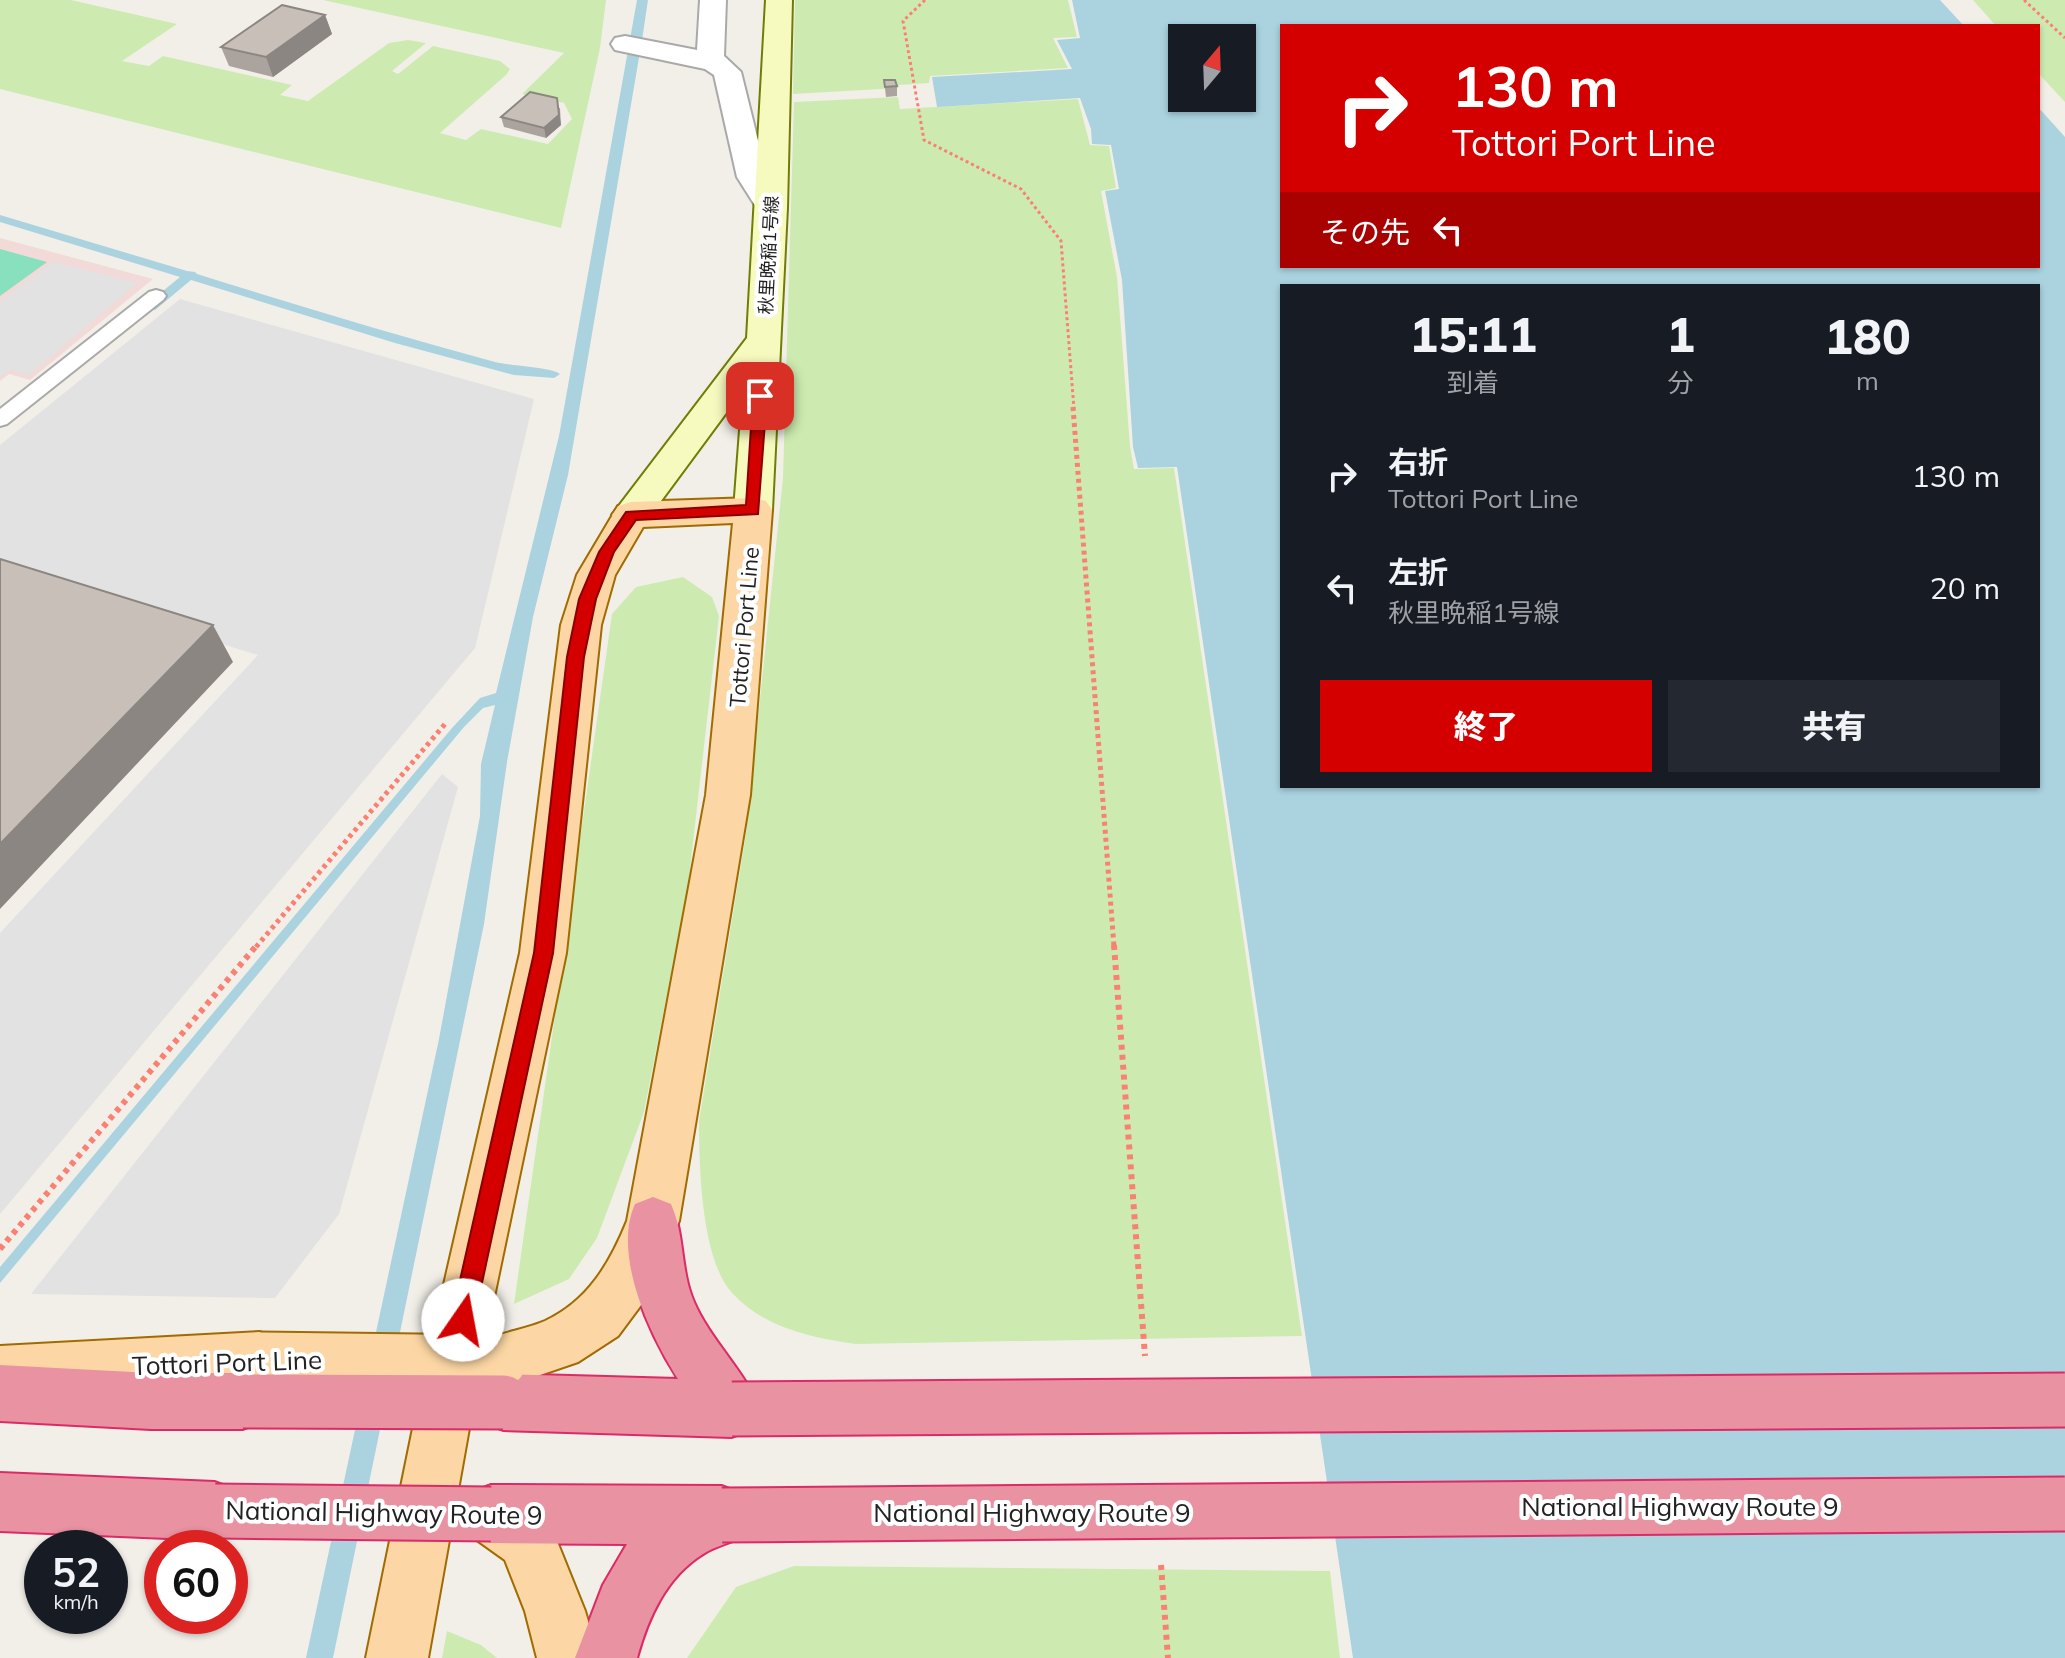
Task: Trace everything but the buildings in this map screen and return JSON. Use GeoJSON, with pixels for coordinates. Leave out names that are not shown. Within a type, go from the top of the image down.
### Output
{"type":"FeatureCollection","features":[{"type":"Feature","properties":{"kind":"highway"},"geometry":{"type":"LineString","coordinates":[[653,1221],[658,1269],[671,1310],[704,1372],[732,1409]]}},
{"type":"Feature","properties":{"kind":"highway"},"geometry":{"type":"LineString","coordinates":[[0,1393],[151,1401],[251,1380],[501,1382],[732,1409],[2065,1400]]}},
{"type":"Feature","properties":{"kind":"highway","name":"National Highway Route 9"},"geometry":{"type":"LineString","coordinates":[[0,1502],[215,1511],[722,1515],[2065,1504]]}},
{"type":"Feature","properties":{"kind":"highway"},"geometry":{"type":"LineString","coordinates":[[606,1658],[616,1622],[654,1559],[680,1533],[722,1515]]}},
{"type":"Feature","properties":{"kind":"main road"},"geometry":{"type":"LineString","coordinates":[[397,1658],[453,1365],[543,953],[581,625],[596,575],[631,515],[753,510]]}},
{"type":"Feature","properties":{"kind":"main road","name":"Tottori Port Line"},"geometry":{"type":"LineString","coordinates":[[501,1382],[549,1349],[587,1329],[609,1309],[634,1266],[653,1221],[726,808],[753,510]]}},
{"type":"Feature","properties":{"kind":"main road","name":"Tottori Port Line"},"geometry":{"type":"LineString","coordinates":[[0,1374],[251,1380]]}},
{"type":"Feature","properties":{"kind":"main road"},"geometry":{"type":"LineString","coordinates":[[491,1514],[527,1540],[555,1611],[568,1658]]}},
{"type":"Feature","properties":{"kind":"street"},"geometry":{"type":"LineString","coordinates":[[710,61],[713,0]]}},
{"type":"Feature","properties":{"kind":"street","name":"秋里晩稲1号線"},"geometry":{"type":"LineString","coordinates":[[753,510],[772,208],[779,0]]}},
{"type":"Feature","properties":{"kind":"street"},"geometry":{"type":"LineString","coordinates":[[625,44],[710,61],[727,72],[752,177],[772,208]]}},
{"type":"Feature","properties":{"kind":"street"},"geometry":{"type":"LineString","coordinates":[[631,515],[764,339]]}},
{"type":"Feature","properties":{"kind":"lane"},"geometry":{"type":"LineString","coordinates":[[0,419],[156,296]]}},
{"type":"Feature","properties":{"kind":"path"},"geometry":{"type":"LineString","coordinates":[[925,0],[903,21],[924,140],[1021,189],[1061,241],[1146,1371]]}},
{"type":"Feature","properties":{"kind":"path"},"geometry":{"type":"LineString","coordinates":[[2024,0],[2065,38]]}},
{"type":"Feature","properties":{"kind":"path"},"geometry":{"type":"LineString","coordinates":[[0,1249],[445,724]]}},
{"type":"Feature","properties":{"kind":"path"},"geometry":{"type":"LineString","coordinates":[[1161,1562],[1168,1658]]}},
{"type":"Feature","properties":{"kind":"shaded area"},"geometry":{"type":"Polygon","coordinates":[[[0,238],[153,279],[30,380],[9,374],[0,381],[0,238]]]}},
{"type":"Feature","properties":{"kind":"shaded area"},"geometry":{"type":"Polygon","coordinates":[[[53,262],[137,283],[29,375],[10,370],[0,377],[0,302],[53,262]]]}},
{"type":"Feature","properties":{"kind":"shaded area"},"geometry":{"type":"Polygon","coordinates":[[[180,299],[534,399],[475,648],[0,1214],[0,933],[258,655],[3,576],[0,578],[0,445],[180,299]]]}},
{"type":"Feature","properties":{"kind":"shaded area"},"geometry":{"type":"Polygon","coordinates":[[[442,774],[458,787],[339,1214],[275,1298],[31,1294],[442,774]]]}},
{"type":"Feature","properties":{"kind":"green space"},"geometry":{"type":"Polygon","coordinates":[[[0,0],[71,0],[177,24],[122,61],[149,66],[163,56],[292,85],[280,95],[308,101],[389,43],[408,40],[426,43],[392,71],[398,74],[433,46],[500,61],[510,69],[506,75],[440,133],[466,140],[481,129],[548,144],[572,119],[564,103],[522,94],[564,53],[323,0],[606,0],[600,48],[561,228],[0,89],[0,0]]]}},
{"type":"Feature","properties":{"kind":"green space"},"geometry":{"type":"Polygon","coordinates":[[[795,0],[1068,0],[1077,37],[1053,38],[1068,68],[930,76],[929,83],[899,85],[898,88],[793,94],[795,0]]]}},
{"type":"Feature","properties":{"kind":"green space"},"geometry":{"type":"Polygon","coordinates":[[[1973,0],[2065,0],[2065,102],[2040,75],[2040,24],[1994,24],[1973,0]]]}},
{"type":"Feature","properties":{"kind":"green space"},"geometry":{"type":"Polygon","coordinates":[[[898,97],[900,109],[1078,99],[1090,145],[1109,146],[1116,188],[1101,191],[1117,277],[1130,446],[1134,469],[1174,468],[1302,1336],[856,1344],[806,1335],[759,1315],[733,1294],[722,1279],[714,1259],[704,1212],[699,1121],[746,834],[783,478],[794,102],[898,97]]]}},
{"type":"Feature","properties":{"kind":"green space"},"geometry":{"type":"Polygon","coordinates":[[[0,249],[47,262],[0,296],[0,249]]]}},
{"type":"Feature","properties":{"kind":"green space"},"geometry":{"type":"Polygon","coordinates":[[[683,577],[712,597],[719,616],[688,886],[644,1112],[597,1238],[569,1279],[514,1304],[612,614],[636,587],[683,577]]]}},
{"type":"Feature","properties":{"kind":"green space"},"geometry":{"type":"Polygon","coordinates":[[[794,1566],[1330,1571],[1340,1658],[687,1658],[736,1587],[794,1566]]]}},
{"type":"Feature","properties":{"kind":"green space"},"geometry":{"type":"Polygon","coordinates":[[[447,1631],[481,1645],[497,1658],[442,1658],[447,1631]]]}},
{"type":"Feature","properties":{"kind":"water"},"geometry":{"type":"Polygon","coordinates":[[[637,0],[648,0],[642,40],[568,475],[533,617],[507,762],[484,924],[333,1658],[306,1658],[439,1039],[480,816],[481,764],[495,705],[483,708],[464,727],[0,1283],[0,1267],[452,728],[480,698],[496,693],[559,436],[637,0]]]}},
{"type":"Feature","properties":{"kind":"water"},"geometry":{"type":"Polygon","coordinates":[[[1072,0],[1940,0],[1962,24],[1280,24],[1280,268],[2040,268],[2040,109],[2065,137],[2065,1658],[1353,1658],[1177,467],[1138,468],[1133,447],[1122,280],[1105,191],[1119,189],[1111,145],[1092,144],[1091,129],[1080,98],[937,107],[932,77],[1072,69],[1057,40],[1080,38],[1072,0]]]}},
{"type":"Feature","properties":{"kind":"waterway"},"geometry":{"type":"LineString","coordinates":[[0,218],[189,276]]}},
{"type":"Feature","properties":{"kind":"waterway"},"geometry":{"type":"LineString","coordinates":[[151,307],[189,276]]}},
{"type":"Feature","properties":{"kind":"waterway"},"geometry":{"type":"LineString","coordinates":[[189,276],[399,340],[514,371],[554,374]]}},
{"type":"Feature","properties":{"kind":"route"},"geometry":{"type":"LineString","coordinates":[[463,1320],[543,953],[576,657],[587,599],[607,552],[631,515],[753,510],[760,396]]}}]}
